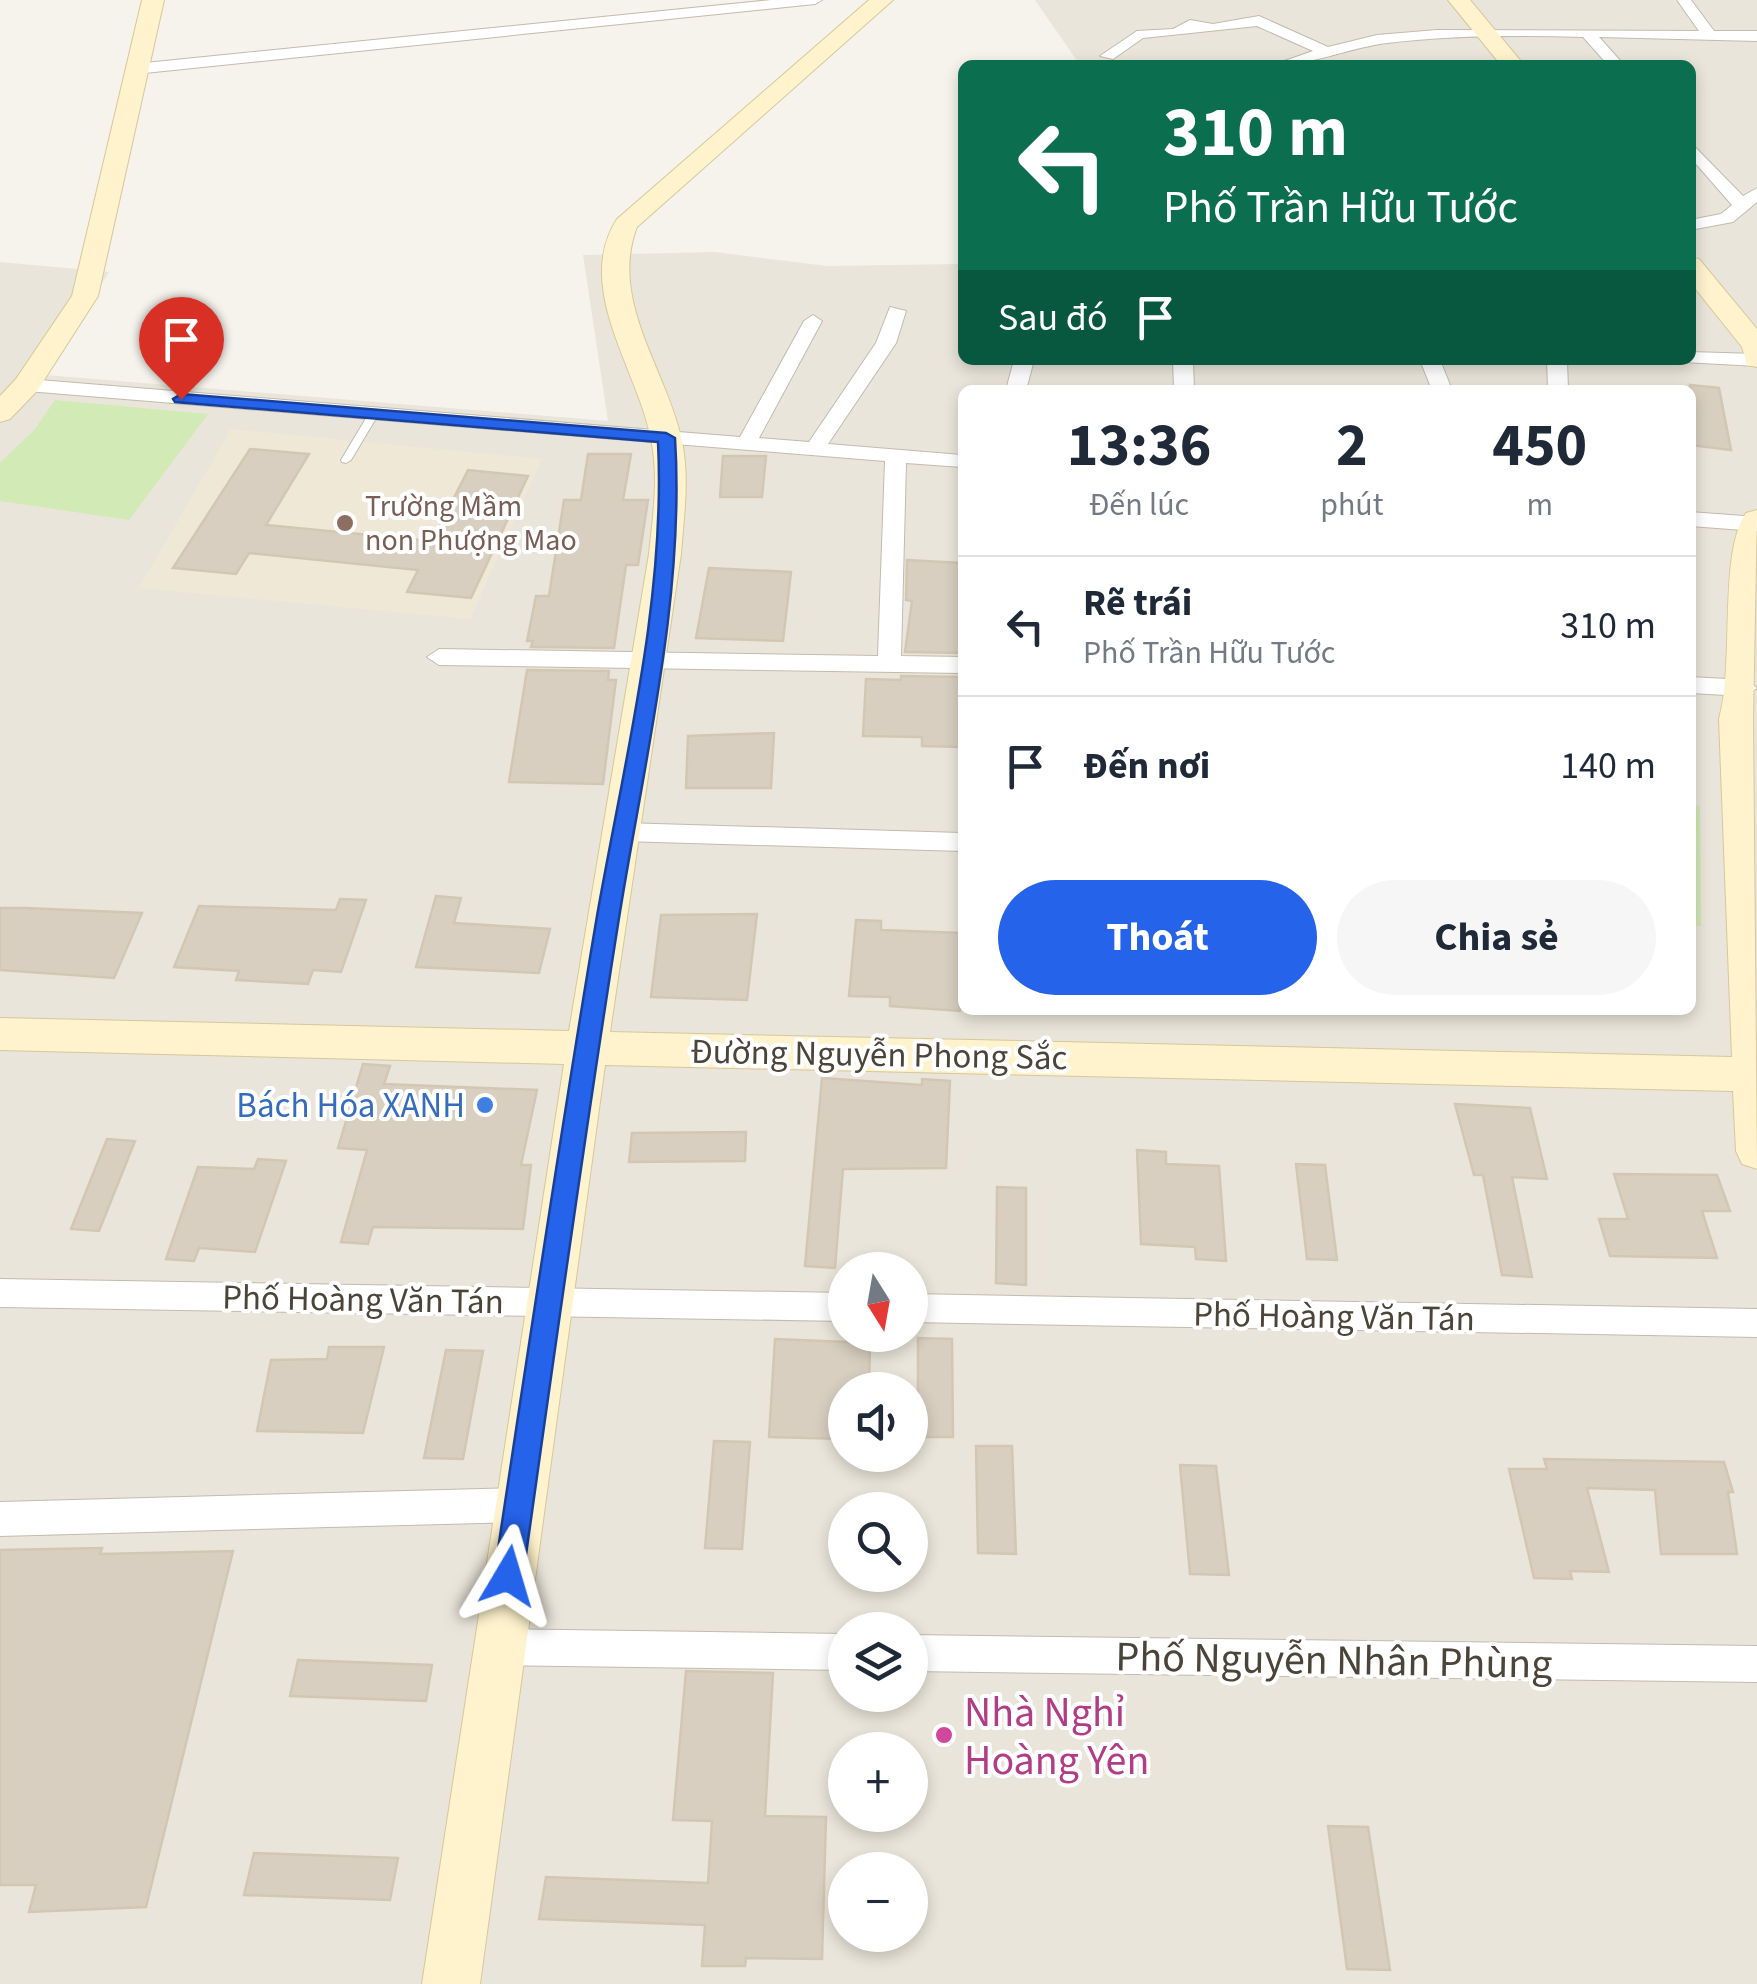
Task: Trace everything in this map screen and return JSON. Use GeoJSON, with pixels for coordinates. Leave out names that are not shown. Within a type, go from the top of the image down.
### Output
{"type":"FeatureCollection","features":[{"type":"Feature","properties":{"kind":"main road"},"geometry":{"type":"LineString","coordinates":[[0,412],[27,386],[85,296],[153,0]]}},
{"type":"Feature","properties":{"kind":"main road"},"geometry":{"type":"LineString","coordinates":[[450,1984],[586,1046],[651,658],[670,498],[666,438],[613,276],[616,239],[654,198],[882,0]]}},
{"type":"Feature","properties":{"kind":"main road"},"geometry":{"type":"LineString","coordinates":[[1459,0],[1509,60]]}},
{"type":"Feature","properties":{"kind":"main road"},"geometry":{"type":"LineString","coordinates":[[1696,272],[1756,346],[1757,359]]}},
{"type":"Feature","properties":{"kind":"main road"},"geometry":{"type":"LineString","coordinates":[[1757,523],[1750,538],[1751,694],[1736,720],[1757,1151]]}},
{"type":"Feature","properties":{"kind":"main road","name":"Đường Nguyễn Phong Sắc"},"geometry":{"type":"LineString","coordinates":[[0,1034],[1754,1075]]}},
{"type":"Feature","properties":{"kind":"street"},"geometry":{"type":"LineString","coordinates":[[136,68],[815,0]]}},
{"type":"Feature","properties":{"kind":"street"},"geometry":{"type":"LineString","coordinates":[[1684,0],[1710,36]]}},
{"type":"Feature","properties":{"kind":"street"},"geometry":{"type":"LineString","coordinates":[[1108,56],[1136,36],[1163,37],[1181,33],[1190,25],[1213,29],[1259,21],[1329,53]]}},
{"type":"Feature","properties":{"kind":"street"},"geometry":{"type":"LineString","coordinates":[[1300,60],[1392,38],[1485,32],[1757,36]]}},
{"type":"Feature","properties":{"kind":"street"},"geometry":{"type":"LineString","coordinates":[[1589,34],[1612,60]]}},
{"type":"Feature","properties":{"kind":"street"},"geometry":{"type":"LineString","coordinates":[[1696,154],[1740,203]]}},
{"type":"Feature","properties":{"kind":"street"},"geometry":{"type":"LineString","coordinates":[[1696,224],[1726,218],[1757,193]]}},
{"type":"Feature","properties":{"kind":"street"},"geometry":{"type":"LineString","coordinates":[[814,450],[886,344],[897,312]]}},
{"type":"Feature","properties":{"kind":"street"},"geometry":{"type":"LineString","coordinates":[[746,444],[812,320]]}},
{"type":"Feature","properties":{"kind":"street"},"geometry":{"type":"LineString","coordinates":[[1696,358],[1757,359]]}},
{"type":"Feature","properties":{"kind":"street"},"geometry":{"type":"LineString","coordinates":[[27,386],[958,462]]}},
{"type":"Feature","properties":{"kind":"street"},"geometry":{"type":"LineString","coordinates":[[889,663],[896,456]]}},
{"type":"Feature","properties":{"kind":"street"},"geometry":{"type":"LineString","coordinates":[[1696,519],[1757,523]]}},
{"type":"Feature","properties":{"kind":"street"},"geometry":{"type":"LineString","coordinates":[[439,657],[958,664]]}},
{"type":"Feature","properties":{"kind":"street"},"geometry":{"type":"LineString","coordinates":[[1696,686],[1751,694]]}},
{"type":"Feature","properties":{"kind":"street"},"geometry":{"type":"LineString","coordinates":[[622,832],[958,842]]}},
{"type":"Feature","properties":{"kind":"street","name":"Phố Hoàng Văn Tán"},"geometry":{"type":"LineString","coordinates":[[0,1293],[828,1307]]}},
{"type":"Feature","properties":{"kind":"street","name":"Phố Hoàng Văn Tán"},"geometry":{"type":"LineString","coordinates":[[928,1308],[1757,1323]]}},
{"type":"Feature","properties":{"kind":"street"},"geometry":{"type":"LineString","coordinates":[[0,1520],[517,1505]]}},
{"type":"Feature","properties":{"kind":"street"},"geometry":{"type":"LineString","coordinates":[[499,1648],[828,1652]]}},
{"type":"Feature","properties":{"kind":"street","name":"Phố Nguyễn Nhân Phùng"},"geometry":{"type":"LineString","coordinates":[[928,1653],[1757,1664]]}},
{"type":"Feature","properties":{"kind":"lane"},"geometry":{"type":"LineString","coordinates":[[346,460],[374,415]]}},
{"type":"Feature","properties":{"kind":"shaded area"},"geometry":{"type":"Polygon","coordinates":[[[1035,0],[1757,0],[1757,1984],[0,1984],[0,262],[109,272],[46,375],[608,421],[583,255],[715,252],[827,266],[958,264],[958,365],[1696,365],[1696,60],[1077,60],[1035,0]]]}},
{"type":"Feature","properties":{"kind":"shaded area","name":"Trường Mầm non Phượng Mao"},"geometry":{"type":"Polygon","coordinates":[[[231,429],[542,459],[470,619],[139,588],[231,429]]]}},
{"type":"Feature","properties":{"kind":"green space"},"geometry":{"type":"Polygon","coordinates":[[[55,400],[208,414],[129,520],[0,501],[0,463],[35,429],[55,400]]]}},
{"type":"Feature","properties":{"kind":"green space"},"geometry":{"type":"Polygon","coordinates":[[[1696,806],[1700,806],[1701,926],[1696,926],[1696,806]]]}},
{"type":"Feature","properties":{"kind":"building"},"geometry":{"type":"Polygon","coordinates":[[[1696,386],[1719,388],[1731,450],[1696,446],[1696,386]]]}},
{"type":"Feature","properties":{"kind":"building"},"geometry":{"type":"Polygon","coordinates":[[[250,449],[309,454],[266,525],[432,541],[468,470],[528,476],[471,598],[407,592],[418,570],[249,553],[236,574],[173,568],[250,449]]]}},
{"type":"Feature","properties":{"kind":"building"},"geometry":{"type":"Polygon","coordinates":[[[588,454],[631,454],[623,500],[648,500],[638,565],[626,565],[614,648],[531,647],[533,641],[527,641],[536,596],[549,596],[564,500],[581,500],[588,454]]]}},
{"type":"Feature","properties":{"kind":"building"},"geometry":{"type":"Polygon","coordinates":[[[723,456],[766,456],[762,497],[720,497],[723,456]]]}},
{"type":"Feature","properties":{"kind":"building"},"geometry":{"type":"Polygon","coordinates":[[[907,560],[958,563],[958,653],[905,652],[912,601],[906,600],[907,560]]]}},
{"type":"Feature","properties":{"kind":"building"},"geometry":{"type":"Polygon","coordinates":[[[709,568],[791,572],[783,641],[696,638],[709,568]]]}},
{"type":"Feature","properties":{"kind":"building"},"geometry":{"type":"Polygon","coordinates":[[[527,670],[609,671],[608,680],[616,680],[603,784],[509,782],[527,670]]]}},
{"type":"Feature","properties":{"kind":"building"},"geometry":{"type":"Polygon","coordinates":[[[901,676],[958,677],[958,747],[922,746],[922,737],[863,736],[866,679],[901,680],[901,676]]]}},
{"type":"Feature","properties":{"kind":"building"},"geometry":{"type":"Polygon","coordinates":[[[774,733],[771,788],[686,788],[688,736],[774,733]]]}},
{"type":"Feature","properties":{"kind":"building"},"geometry":{"type":"Polygon","coordinates":[[[436,896],[461,898],[454,923],[550,929],[539,973],[416,967],[436,896]]]}},
{"type":"Feature","properties":{"kind":"building"},"geometry":{"type":"Polygon","coordinates":[[[340,899],[366,900],[341,972],[313,970],[308,984],[236,980],[239,971],[174,967],[199,906],[336,910],[340,899]]]}},
{"type":"Feature","properties":{"kind":"building"},"geometry":{"type":"Polygon","coordinates":[[[0,908],[142,913],[114,978],[0,970],[0,908]]]}},
{"type":"Feature","properties":{"kind":"building"},"geometry":{"type":"Polygon","coordinates":[[[757,914],[747,1000],[651,997],[661,915],[757,914]]]}},
{"type":"Feature","properties":{"kind":"building"},"geometry":{"type":"Polygon","coordinates":[[[856,920],[881,921],[881,930],[958,933],[958,1011],[890,1006],[890,997],[849,996],[856,920]]]}},
{"type":"Feature","properties":{"kind":"building"},"geometry":{"type":"Polygon","coordinates":[[[363,1064],[390,1066],[384,1084],[537,1090],[521,1165],[531,1165],[523,1229],[373,1227],[368,1244],[341,1242],[367,1150],[338,1148],[363,1064]]]}},
{"type":"Feature","properties":{"kind":"building"},"geometry":{"type":"Polygon","coordinates":[[[822,1078],[922,1085],[922,1079],[950,1081],[946,1168],[843,1169],[836,1252],[828,1252],[828,1268],[805,1266],[822,1078]]]}},
{"type":"Feature","properties":{"kind":"building"},"geometry":{"type":"Polygon","coordinates":[[[1455,1104],[1530,1108],[1547,1179],[1512,1177],[1532,1277],[1502,1275],[1483,1175],[1474,1175],[1455,1104]]]}},
{"type":"Feature","properties":{"kind":"building"},"geometry":{"type":"Polygon","coordinates":[[[746,1132],[745,1161],[629,1162],[632,1133],[746,1132]]]}},
{"type":"Feature","properties":{"kind":"building"},"geometry":{"type":"Polygon","coordinates":[[[107,1139],[135,1141],[99,1231],[71,1229],[107,1139]]]}},
{"type":"Feature","properties":{"kind":"building"},"geometry":{"type":"Polygon","coordinates":[[[1137,1150],[1166,1152],[1166,1164],[1219,1166],[1226,1261],[1196,1259],[1195,1247],[1141,1244],[1137,1150]]]}},
{"type":"Feature","properties":{"kind":"building"},"geometry":{"type":"Polygon","coordinates":[[[258,1159],[286,1161],[255,1252],[199,1248],[194,1261],[166,1259],[198,1167],[254,1169],[258,1159]]]}},
{"type":"Feature","properties":{"kind":"building"},"geometry":{"type":"Polygon","coordinates":[[[1296,1164],[1325,1165],[1337,1260],[1307,1259],[1296,1164]]]}},
{"type":"Feature","properties":{"kind":"building"},"geometry":{"type":"Polygon","coordinates":[[[1614,1174],[1717,1175],[1730,1211],[1702,1211],[1717,1258],[1610,1256],[1599,1219],[1628,1219],[1614,1174]]]}},
{"type":"Feature","properties":{"kind":"building"},"geometry":{"type":"Polygon","coordinates":[[[997,1187],[1026,1188],[1026,1285],[996,1283],[997,1187]]]}},
{"type":"Feature","properties":{"kind":"building"},"geometry":{"type":"Polygon","coordinates":[[[928,1338],[952,1339],[953,1437],[928,1437],[928,1372],[918,1372],[918,1352],[928,1352],[928,1338]]]}},
{"type":"Feature","properties":{"kind":"building"},"geometry":{"type":"Polygon","coordinates":[[[775,1339],[828,1341],[828,1352],[870,1352],[869,1372],[828,1372],[828,1439],[769,1437],[775,1339]]]}},
{"type":"Feature","properties":{"kind":"building"},"geometry":{"type":"Polygon","coordinates":[[[329,1347],[384,1347],[363,1433],[257,1431],[271,1360],[327,1359],[329,1347]]]}},
{"type":"Feature","properties":{"kind":"building"},"geometry":{"type":"Polygon","coordinates":[[[446,1350],[483,1351],[463,1459],[424,1458],[446,1350]]]}},
{"type":"Feature","properties":{"kind":"building"},"geometry":{"type":"Polygon","coordinates":[[[714,1441],[750,1442],[742,1549],[705,1548],[714,1441]]]}},
{"type":"Feature","properties":{"kind":"building"},"geometry":{"type":"Polygon","coordinates":[[[976,1446],[1012,1446],[1016,1554],[978,1553],[976,1446]]]}},
{"type":"Feature","properties":{"kind":"building"},"geometry":{"type":"Polygon","coordinates":[[[1544,1459],[1724,1462],[1733,1492],[1728,1492],[1737,1554],[1661,1554],[1655,1490],[1587,1488],[1609,1572],[1570,1571],[1572,1579],[1534,1578],[1509,1469],[1547,1469],[1544,1459]]]}},
{"type":"Feature","properties":{"kind":"building"},"geometry":{"type":"Polygon","coordinates":[[[1180,1465],[1216,1466],[1229,1575],[1190,1574],[1180,1465]]]}},
{"type":"Feature","properties":{"kind":"building"},"geometry":{"type":"Polygon","coordinates":[[[102,1548],[100,1554],[233,1551],[146,1907],[29,1912],[36,1885],[0,1885],[0,1550],[102,1548]]]}},
{"type":"Feature","properties":{"kind":"building"},"geometry":{"type":"Polygon","coordinates":[[[298,1660],[432,1665],[426,1701],[290,1696],[298,1660]]]}},
{"type":"Feature","properties":{"kind":"building"},"geometry":{"type":"Polygon","coordinates":[[[686,1671],[773,1673],[765,1816],[826,1817],[822,1959],[746,1958],[745,1966],[702,1966],[705,1925],[539,1919],[546,1877],[708,1883],[712,1821],[673,1820],[686,1671]]]}},
{"type":"Feature","properties":{"kind":"building"},"geometry":{"type":"Polygon","coordinates":[[[1328,1826],[1368,1827],[1390,1970],[1347,1969],[1328,1826]]]}},
{"type":"Feature","properties":{"kind":"building"},"geometry":{"type":"Polygon","coordinates":[[[254,1853],[398,1858],[390,1900],[244,1895],[254,1853]]]}},
{"type":"Feature","properties":{"kind":"place","name":"Trường Mầm non Phượng Mao"},"geometry":{"type":"Point","coordinates":[345,523]}},
{"type":"Feature","properties":{"kind":"place","name":"Bách Hóa XANH"},"geometry":{"type":"Point","coordinates":[485,1105]}},
{"type":"Feature","properties":{"kind":"place","name":"Nhà Nghỉ Hoàng Yên"},"geometry":{"type":"Point","coordinates":[944,1735]}},
{"type":"Feature","properties":{"kind":"route"},"geometry":{"type":"LineString","coordinates":[[181,399],[666,438],[670,498],[651,658],[580,1088],[508,1576]]}}]}
